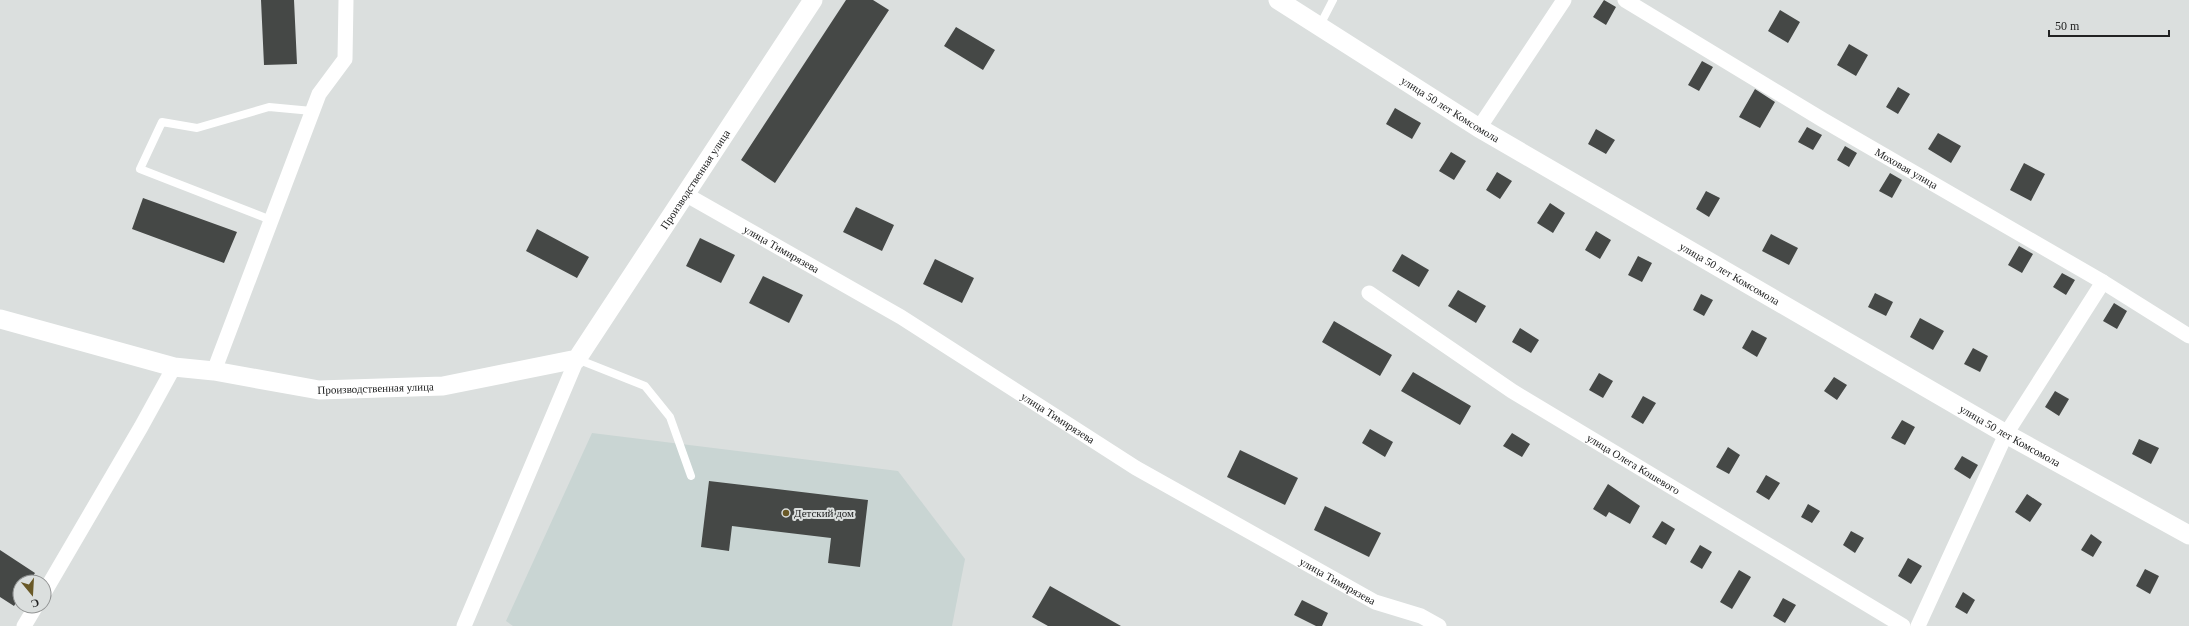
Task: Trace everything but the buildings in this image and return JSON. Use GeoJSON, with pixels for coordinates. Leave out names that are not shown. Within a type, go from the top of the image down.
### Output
{"type":"FeatureCollection","features":[{"type":"Feature","properties":{"kind":"street"},"geometry":{"type":"LineString","coordinates":[[214,371],[319,94],[345,59],[346,0]]}},
{"type":"Feature","properties":{"kind":"street","name":"Производственная улица"},"geometry":{"type":"LineString","coordinates":[[464,626],[577,359],[813,0]]}},
{"type":"Feature","properties":{"kind":"street","name":"улица 50 лет Комсомола"},"geometry":{"type":"LineString","coordinates":[[1278,0],[1479,128],[2006,434],[2189,535]]}},
{"type":"Feature","properties":{"kind":"street"},"geometry":{"type":"LineString","coordinates":[[1479,128],[1564,0]]}},
{"type":"Feature","properties":{"kind":"street","name":"Моховая улица"},"geometry":{"type":"LineString","coordinates":[[1625,0],[1824,120],[2103,282],[2189,336]]}},
{"type":"Feature","properties":{"kind":"street","name":"улица Тимирязева"},"geometry":{"type":"LineString","coordinates":[[685,194],[901,317],[1136,468],[1375,602],[1421,616],[1439,626]]}},
{"type":"Feature","properties":{"kind":"street"},"geometry":{"type":"LineString","coordinates":[[1918,626],[2006,434],[2103,282]]}},
{"type":"Feature","properties":{"kind":"street","name":"улица Олега Кошевого"},"geometry":{"type":"LineString","coordinates":[[1369,293],[1512,391],[1903,626]]}},
{"type":"Feature","properties":{"kind":"street","name":"Производственная улица"},"geometry":{"type":"LineString","coordinates":[[0,319],[174,367],[214,371],[319,390],[435,387],[577,359]]}},
{"type":"Feature","properties":{"kind":"street"},"geometry":{"type":"LineString","coordinates":[[52,579],[141,427],[174,367]]}},
{"type":"Feature","properties":{"kind":"street"},"geometry":{"type":"LineString","coordinates":[[24,626],[31,614]]}},
{"type":"Feature","properties":{"kind":"lane"},"geometry":{"type":"LineString","coordinates":[[1319,26],[1333,0]]}},
{"type":"Feature","properties":{"kind":"lane"},"geometry":{"type":"LineString","coordinates":[[271,220],[140,169],[162,122],[197,128],[270,107],[312,111]]}},
{"type":"Feature","properties":{"kind":"lane"},"geometry":{"type":"LineString","coordinates":[[577,359],[644,386],[670,417],[691,476]]}},
{"type":"Feature","properties":{"kind":"shaded area"},"geometry":{"type":"Polygon","coordinates":[[[592,433],[898,471],[965,559],[952,626],[513,626],[506,621],[592,433]]]}},
{"type":"Feature","properties":{"kind":"place","name":"Детский дом"},"geometry":{"type":"Point","coordinates":[786,513]}}]}
